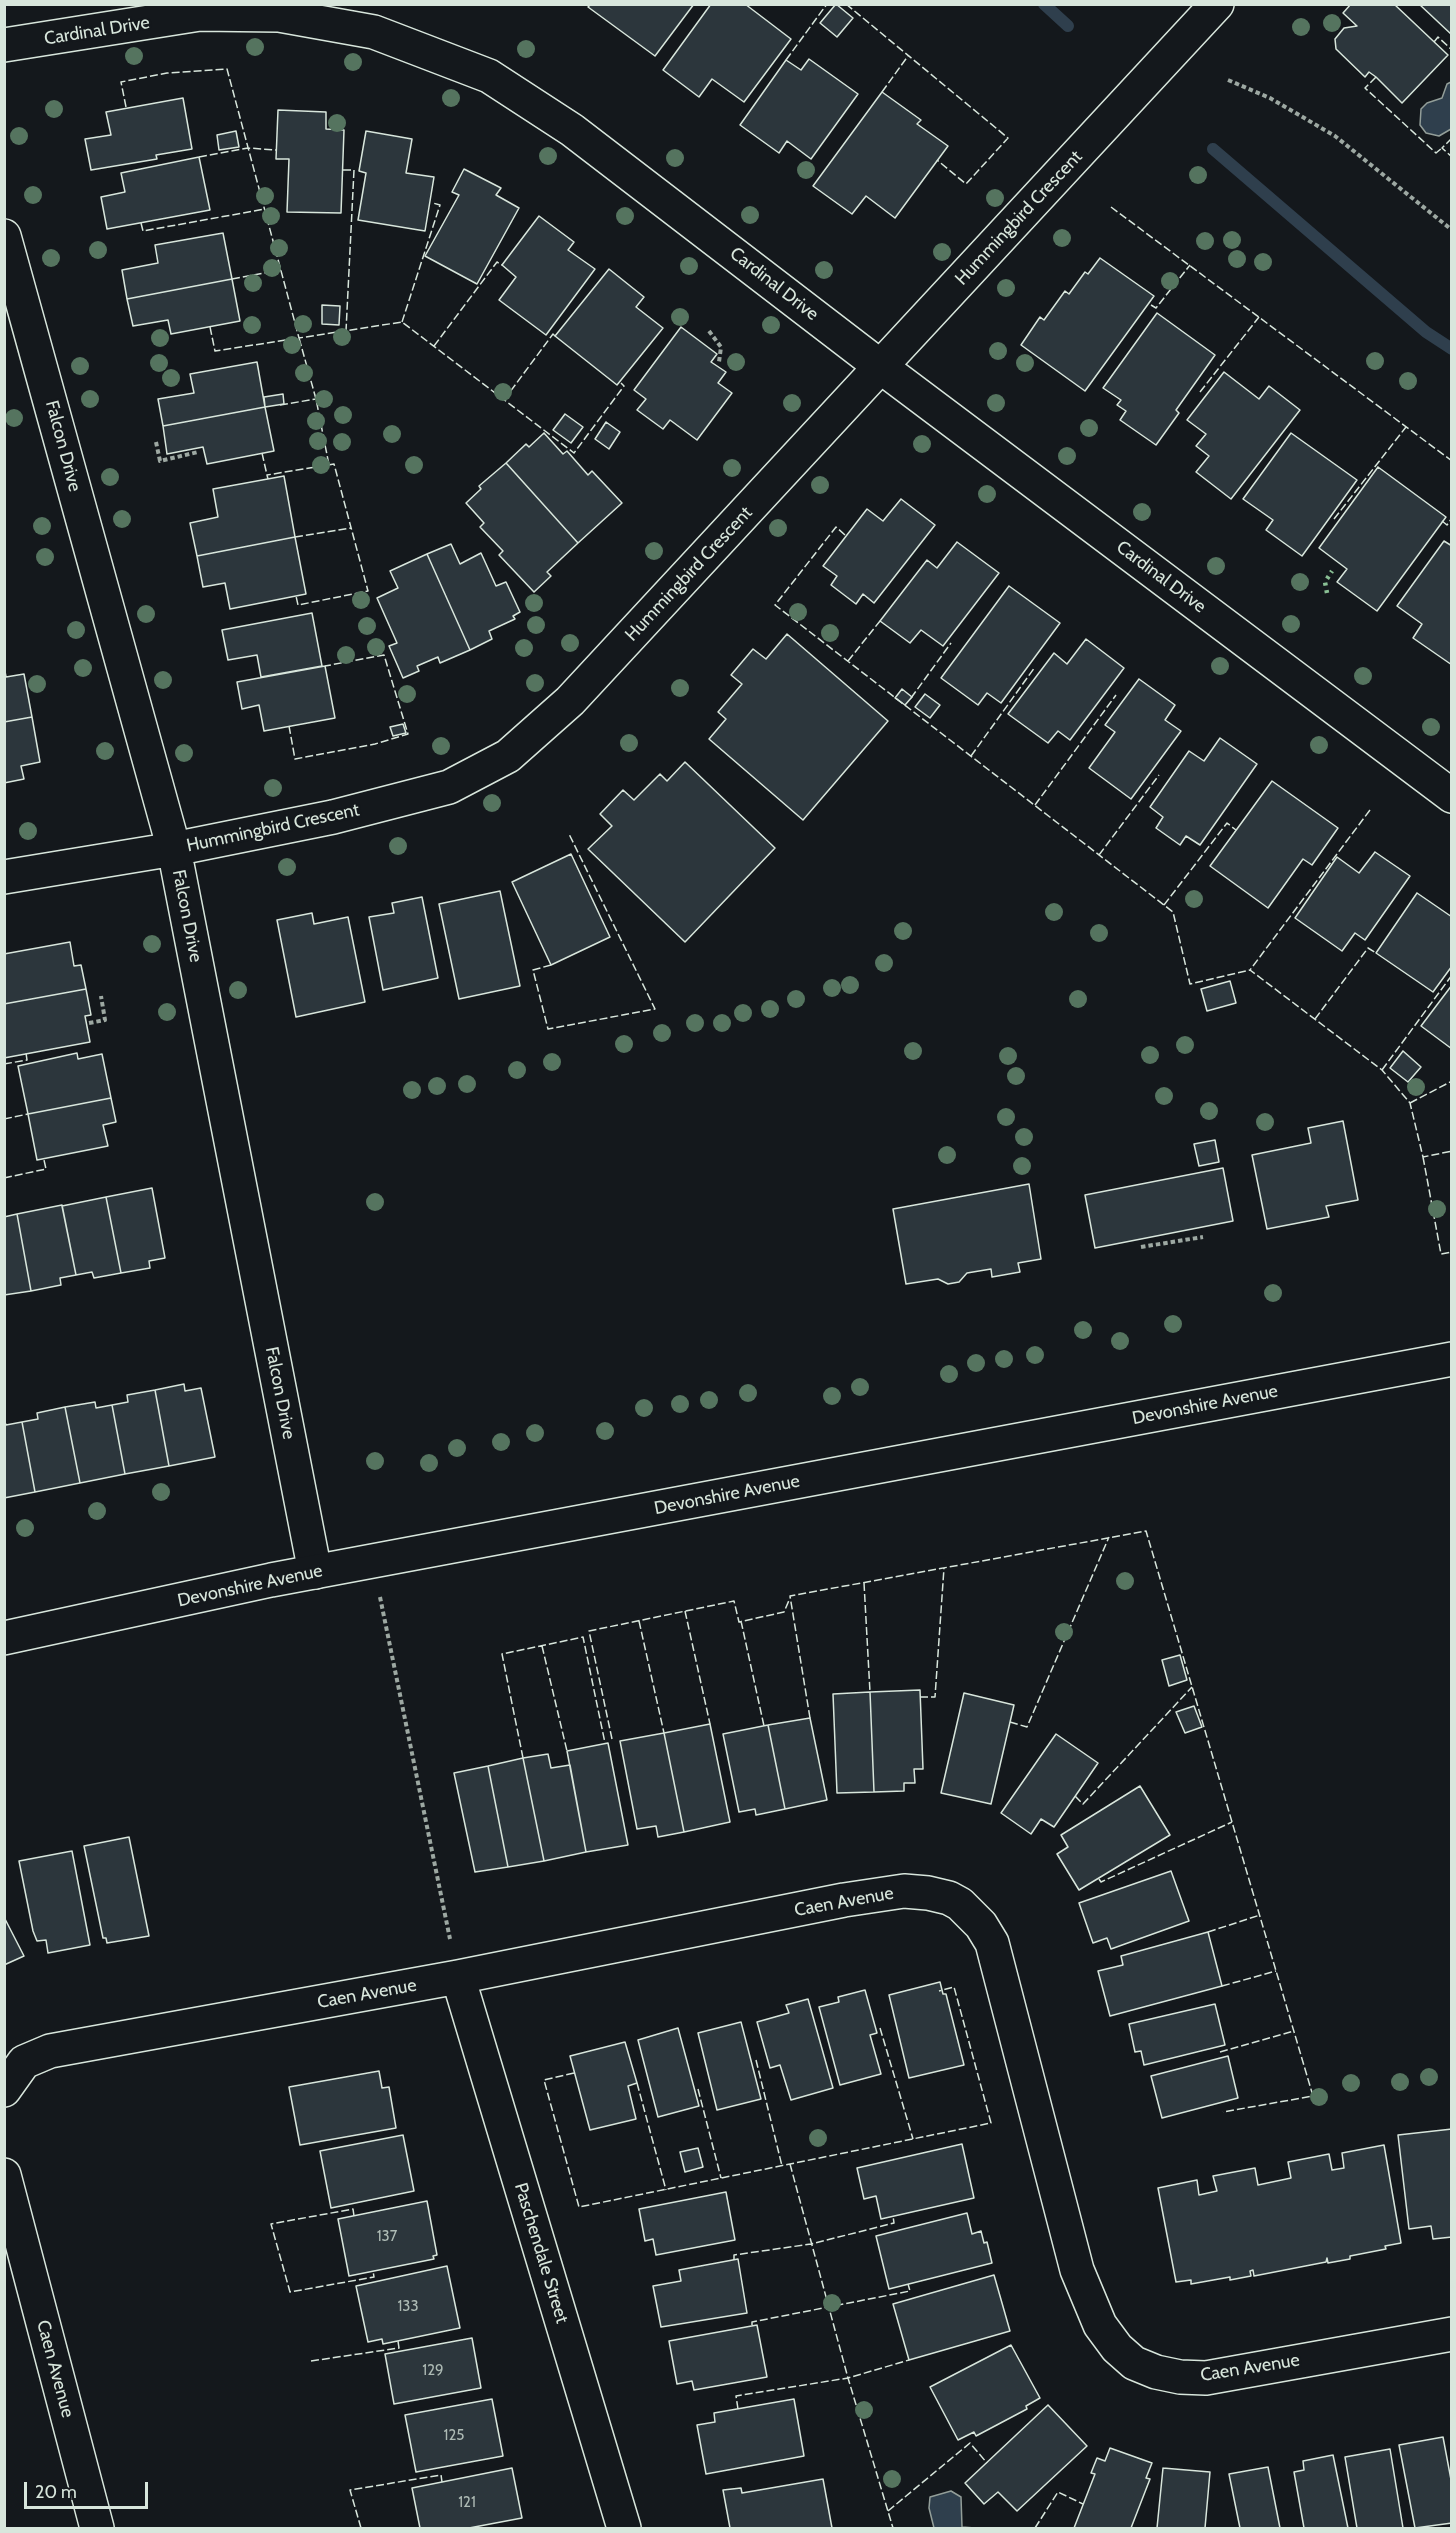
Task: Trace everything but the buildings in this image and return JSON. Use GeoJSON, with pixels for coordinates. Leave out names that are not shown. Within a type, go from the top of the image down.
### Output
{"type":"FeatureCollection","features":[{"type":"Feature","properties":{"kind":"street","name":"Hummingbird Crescent"},"geometry":{"type":"LineString","coordinates":[[4,877],[174,849],[333,817],[449,787],[508,756],[570,701],[1217,4]]}},
{"type":"Feature","properties":{"kind":"street","name":"Cardinal Drive"},"geometry":{"type":"LineString","coordinates":[[4,45],[200,14],[279,15],[374,32],[489,76],[568,127],[881,367],[1452,796]]}},
{"type":"Feature","properties":{"kind":"street","name":"Falcon Drive"},"geometry":{"type":"LineString","coordinates":[[4,236],[174,849],[315,1572]]}},
{"type":"Feature","properties":{"kind":"street","name":"Devonshire Avenue"},"geometry":{"type":"LineString","coordinates":[[4,1638],[315,1572],[1452,1359]]}},
{"type":"Feature","properties":{"kind":"street","name":"Caen Avenue"},"geometry":{"type":"LineString","coordinates":[[4,2090],[24,2062],[50,2051],[458,1977],[880,1894],[904,1891],[949,1898],[960,1904],[974,1917],[992,1943],[1077,2270],[1100,2325],[1117,2348],[1134,2363],[1156,2372],[1206,2378],[1452,2334]]}},
{"type":"Feature","properties":{"kind":"street","name":"Paschendale Street"},"geometry":{"type":"LineString","coordinates":[[458,1977],[624,2529]]}},
{"type":"Feature","properties":{"kind":"street","name":"Caen Avenue"},"geometry":{"type":"LineString","coordinates":[[4,2175],[97,2529]]}},
{"type":"Feature","properties":{"kind":"path"},"geometry":{"type":"LineString","coordinates":[[1228,80],[1270,98],[1335,136],[1452,230]]}},
{"type":"Feature","properties":{"kind":"path"},"geometry":{"type":"LineString","coordinates":[[709,331],[722,347],[719,362]]}},
{"type":"Feature","properties":{"kind":"path"},"geometry":{"type":"LineString","coordinates":[[156,442],[160,461],[198,452]]}},
{"type":"Feature","properties":{"kind":"path"},"geometry":{"type":"LineString","coordinates":[[89,1023],[105,1020],[101,996]]}},
{"type":"Feature","properties":{"kind":"path"},"geometry":{"type":"LineString","coordinates":[[1141,1247],[1203,1237]]}},
{"type":"Feature","properties":{"kind":"path"},"geometry":{"type":"LineString","coordinates":[[373,1561],[458,1977]]}},
{"type":"Feature","properties":{"kind":"water"},"geometry":{"type":"Polygon","coordinates":[[[1451,82],[1451,129],[1439,136],[1426,133],[1420,125],[1421,109],[1427,103],[1442,98],[1447,84],[1451,82]]]}},
{"type":"Feature","properties":{"kind":"water"},"geometry":{"type":"Polygon","coordinates":[[[951,2491],[961,2497],[962,2527],[975,2528],[934,2528],[929,2508],[930,2497],[951,2491]]]}},
{"type":"Feature","properties":{"kind":"waterway"},"geometry":{"type":"LineString","coordinates":[[1044,4],[1068,26]]}},
{"type":"Feature","properties":{"kind":"waterway"},"geometry":{"type":"LineString","coordinates":[[1213,149],[1426,332],[1452,349]]}},
{"type":"Feature","properties":{"kind":"hedge"},"geometry":{"type":"LineString","coordinates":[[1327,593],[1325,582],[1332,571]]}},
{"type":"Feature","properties":{"kind":"fence"},"geometry":{"type":"LineString","coordinates":[[786,60],[827,4]]}},
{"type":"Feature","properties":{"kind":"fence"},"geometry":{"type":"LineString","coordinates":[[846,4],[1008,138],[966,184],[937,160]]}},
{"type":"Feature","properties":{"kind":"fence"},"geometry":{"type":"LineString","coordinates":[[1434,42],[1438,37],[1452,50]]}},
{"type":"Feature","properties":{"kind":"fence"},"geometry":{"type":"LineString","coordinates":[[882,92],[908,56]]}},
{"type":"Feature","properties":{"kind":"fence"},"geometry":{"type":"LineString","coordinates":[[126,107],[121,82],[167,73],[227,69],[299,338],[402,322],[574,453],[624,386],[621,383]]}},
{"type":"Feature","properties":{"kind":"fence"},"geometry":{"type":"LineString","coordinates":[[1376,77],[1365,88],[1436,153],[1442,148]]}},
{"type":"Feature","properties":{"kind":"fence"},"geometry":{"type":"LineString","coordinates":[[1452,138],[1442,148],[1452,157]]}},
{"type":"Feature","properties":{"kind":"fence"},"geometry":{"type":"LineString","coordinates":[[199,157],[248,148],[276,150]]}},
{"type":"Feature","properties":{"kind":"fence"},"geometry":{"type":"LineString","coordinates":[[343,170],[354,170],[346,331]]}},
{"type":"Feature","properties":{"kind":"fence"},"geometry":{"type":"LineString","coordinates":[[402,322],[440,205],[433,203]]}},
{"type":"Feature","properties":{"kind":"fence"},"geometry":{"type":"LineString","coordinates":[[1111,207],[1452,461]]}},
{"type":"Feature","properties":{"kind":"fence"},"geometry":{"type":"LineString","coordinates":[[141,223],[143,231],[265,209]]}},
{"type":"Feature","properties":{"kind":"fence"},"geometry":{"type":"LineString","coordinates":[[434,346],[497,262],[502,265]]}},
{"type":"Feature","properties":{"kind":"fence"},"geometry":{"type":"LineString","coordinates":[[1151,305],[1156,308],[1190,265]]}},
{"type":"Feature","properties":{"kind":"fence"},"geometry":{"type":"LineString","coordinates":[[232,279],[281,270]]}},
{"type":"Feature","properties":{"kind":"fence"},"geometry":{"type":"LineString","coordinates":[[1200,392],[1259,317]]}},
{"type":"Feature","properties":{"kind":"fence"},"geometry":{"type":"LineString","coordinates":[[210,327],[215,351],[299,338],[316,399],[329,465]]}},
{"type":"Feature","properties":{"kind":"fence"},"geometry":{"type":"LineString","coordinates":[[504,400],[553,334],[555,336]]}},
{"type":"Feature","properties":{"kind":"fence"},"geometry":{"type":"LineString","coordinates":[[280,405],[316,399]]}},
{"type":"Feature","properties":{"kind":"fence"},"geometry":{"type":"LineString","coordinates":[[1334,519],[1406,427]]}},
{"type":"Feature","properties":{"kind":"fence"},"geometry":{"type":"LineString","coordinates":[[262,453],[267,475]]}},
{"type":"Feature","properties":{"kind":"fence"},"geometry":{"type":"LineString","coordinates":[[268,479],[267,475],[334,464],[368,591],[298,605],[296,596]]}},
{"type":"Feature","properties":{"kind":"fence"},"geometry":{"type":"LineString","coordinates":[[1442,521],[1447,525],[1452,518]]}},
{"type":"Feature","properties":{"kind":"fence"},"geometry":{"type":"LineString","coordinates":[[845,535],[836,527],[775,605],[1173,912],[1190,984],[1250,970]]}},
{"type":"Feature","properties":{"kind":"fence"},"geometry":{"type":"LineString","coordinates":[[295,537],[351,528]]}},
{"type":"Feature","properties":{"kind":"fence"},"geometry":{"type":"LineString","coordinates":[[848,661],[880,621]]}},
{"type":"Feature","properties":{"kind":"fence"},"geometry":{"type":"LineString","coordinates":[[911,698],[951,643]]}},
{"type":"Feature","properties":{"kind":"fence"},"geometry":{"type":"LineString","coordinates":[[289,726],[295,759],[375,744],[408,734],[384,655],[325,666]]}},
{"type":"Feature","properties":{"kind":"fence"},"geometry":{"type":"LineString","coordinates":[[971,756],[1035,667]]}},
{"type":"Feature","properties":{"kind":"fence"},"geometry":{"type":"LineString","coordinates":[[1035,805],[1116,695]]}},
{"type":"Feature","properties":{"kind":"fence"},"geometry":{"type":"LineString","coordinates":[[1099,855],[1159,775]]}},
{"type":"Feature","properties":{"kind":"fence"},"geometry":{"type":"LineString","coordinates":[[1370,810],[1250,970],[1382,1070],[1410,1103],[1423,1157],[1452,1151]]}},
{"type":"Feature","properties":{"kind":"fence"},"geometry":{"type":"LineString","coordinates":[[1164,905],[1227,823],[1236,830]]}},
{"type":"Feature","properties":{"kind":"fence"},"geometry":{"type":"LineString","coordinates":[[551,965],[533,970],[548,1029],[655,1009],[569,834]]}},
{"type":"Feature","properties":{"kind":"fence"},"geometry":{"type":"LineString","coordinates":[[1315,1019],[1368,948],[1376,953]]}},
{"type":"Feature","properties":{"kind":"fence"},"geometry":{"type":"LineString","coordinates":[[1382,1070],[1452,975]]}},
{"type":"Feature","properties":{"kind":"fence"},"geometry":{"type":"LineString","coordinates":[[4,1064],[27,1060],[26,1053]]}},
{"type":"Feature","properties":{"kind":"fence"},"geometry":{"type":"LineString","coordinates":[[1410,1103],[1452,1081]]}},
{"type":"Feature","properties":{"kind":"fence"},"geometry":{"type":"LineString","coordinates":[[4,1119],[28,1114]]}},
{"type":"Feature","properties":{"kind":"fence"},"geometry":{"type":"LineString","coordinates":[[1423,1157],[1441,1254],[1452,1252]]}},
{"type":"Feature","properties":{"kind":"fence"},"geometry":{"type":"LineString","coordinates":[[4,1178],[46,1169],[44,1160]]}},
{"type":"Feature","properties":{"kind":"fence"},"geometry":{"type":"LineString","coordinates":[[810,1718],[790,1596],[1146,1531],[1313,2096],[1223,2112]]}},
{"type":"Feature","properties":{"kind":"fence"},"geometry":{"type":"LineString","coordinates":[[1010,1722],[1027,1727],[1109,1537]]}},
{"type":"Feature","properties":{"kind":"fence"},"geometry":{"type":"LineString","coordinates":[[920,1697],[935,1697],[944,1568]]}},
{"type":"Feature","properties":{"kind":"fence"},"geometry":{"type":"LineString","coordinates":[[864,1583],[870,1692]]}},
{"type":"Feature","properties":{"kind":"fence"},"geometry":{"type":"LineString","coordinates":[[612,1739],[589,1631],[734,1601],[739,1622],[784,1612],[790,1598]]}},
{"type":"Feature","properties":{"kind":"fence"},"geometry":{"type":"LineString","coordinates":[[685,1611],[710,1724]]}},
{"type":"Feature","properties":{"kind":"fence"},"geometry":{"type":"LineString","coordinates":[[639,1621],[664,1733]]}},
{"type":"Feature","properties":{"kind":"fence"},"geometry":{"type":"LineString","coordinates":[[741,1621],[764,1726]]}},
{"type":"Feature","properties":{"kind":"fence"},"geometry":{"type":"LineString","coordinates":[[523,1758],[502,1654],[583,1637],[605,1743]]}},
{"type":"Feature","properties":{"kind":"fence"},"geometry":{"type":"LineString","coordinates":[[542,1646],[567,1751]]}},
{"type":"Feature","properties":{"kind":"fence"},"geometry":{"type":"LineString","coordinates":[[1075,1796],[1083,1804],[1192,1687]]}},
{"type":"Feature","properties":{"kind":"fence"},"geometry":{"type":"LineString","coordinates":[[1099,1879],[1101,1882],[1232,1822]]}},
{"type":"Feature","properties":{"kind":"fence"},"geometry":{"type":"LineString","coordinates":[[1208,1932],[1260,1915]]}},
{"type":"Feature","properties":{"kind":"fence"},"geometry":{"type":"LineString","coordinates":[[1222,1986],[1276,1971]]}},
{"type":"Feature","properties":{"kind":"fence"},"geometry":{"type":"LineString","coordinates":[[574,2073],[544,2080],[579,2207],[991,2123],[954,1987],[939,1991]]}},
{"type":"Feature","properties":{"kind":"fence"},"geometry":{"type":"LineString","coordinates":[[880,2028],[913,2139]]}},
{"type":"Feature","properties":{"kind":"fence"},"geometry":{"type":"LineString","coordinates":[[1220,2052],[1294,2031]]}},
{"type":"Feature","properties":{"kind":"fence"},"geometry":{"type":"LineString","coordinates":[[756,2060],[782,2166]]}},
{"type":"Feature","properties":{"kind":"fence"},"geometry":{"type":"LineString","coordinates":[[637,2083],[666,2190]]}},
{"type":"Feature","properties":{"kind":"fence"},"geometry":{"type":"LineString","coordinates":[[698,2089],[721,2178]]}},
{"type":"Feature","properties":{"kind":"fence"},"geometry":{"type":"LineString","coordinates":[[790,2164],[848,2378],[893,2528]]}},
{"type":"Feature","properties":{"kind":"fence"},"geometry":{"type":"LineString","coordinates":[[354,2216],[353,2209],[271,2224],[290,2292],[374,2277],[373,2271]]}},
{"type":"Feature","properties":{"kind":"fence"},"geometry":{"type":"LineString","coordinates":[[734,2260],[734,2255],[811,2244],[894,2223],[893,2216]]}},
{"type":"Feature","properties":{"kind":"fence"},"geometry":{"type":"LineString","coordinates":[[752,2325],[752,2322],[910,2291],[908,2284]]}},
{"type":"Feature","properties":{"kind":"fence"},"geometry":{"type":"LineString","coordinates":[[311,2361],[399,2348],[398,2341]]}},
{"type":"Feature","properties":{"kind":"fence"},"geometry":{"type":"LineString","coordinates":[[738,2409],[736,2396],[848,2378],[909,2360]]}},
{"type":"Feature","properties":{"kind":"fence"},"geometry":{"type":"LineString","coordinates":[[888,2511],[970,2443],[987,2463]]}},
{"type":"Feature","properties":{"kind":"fence"},"geometry":{"type":"LineString","coordinates":[[361,2528],[350,2490],[441,2475],[442,2482]]}},
{"type":"Feature","properties":{"kind":"fence"},"geometry":{"type":"LineString","coordinates":[[1035,2528],[1058,2492],[1083,2504]]}}]}
